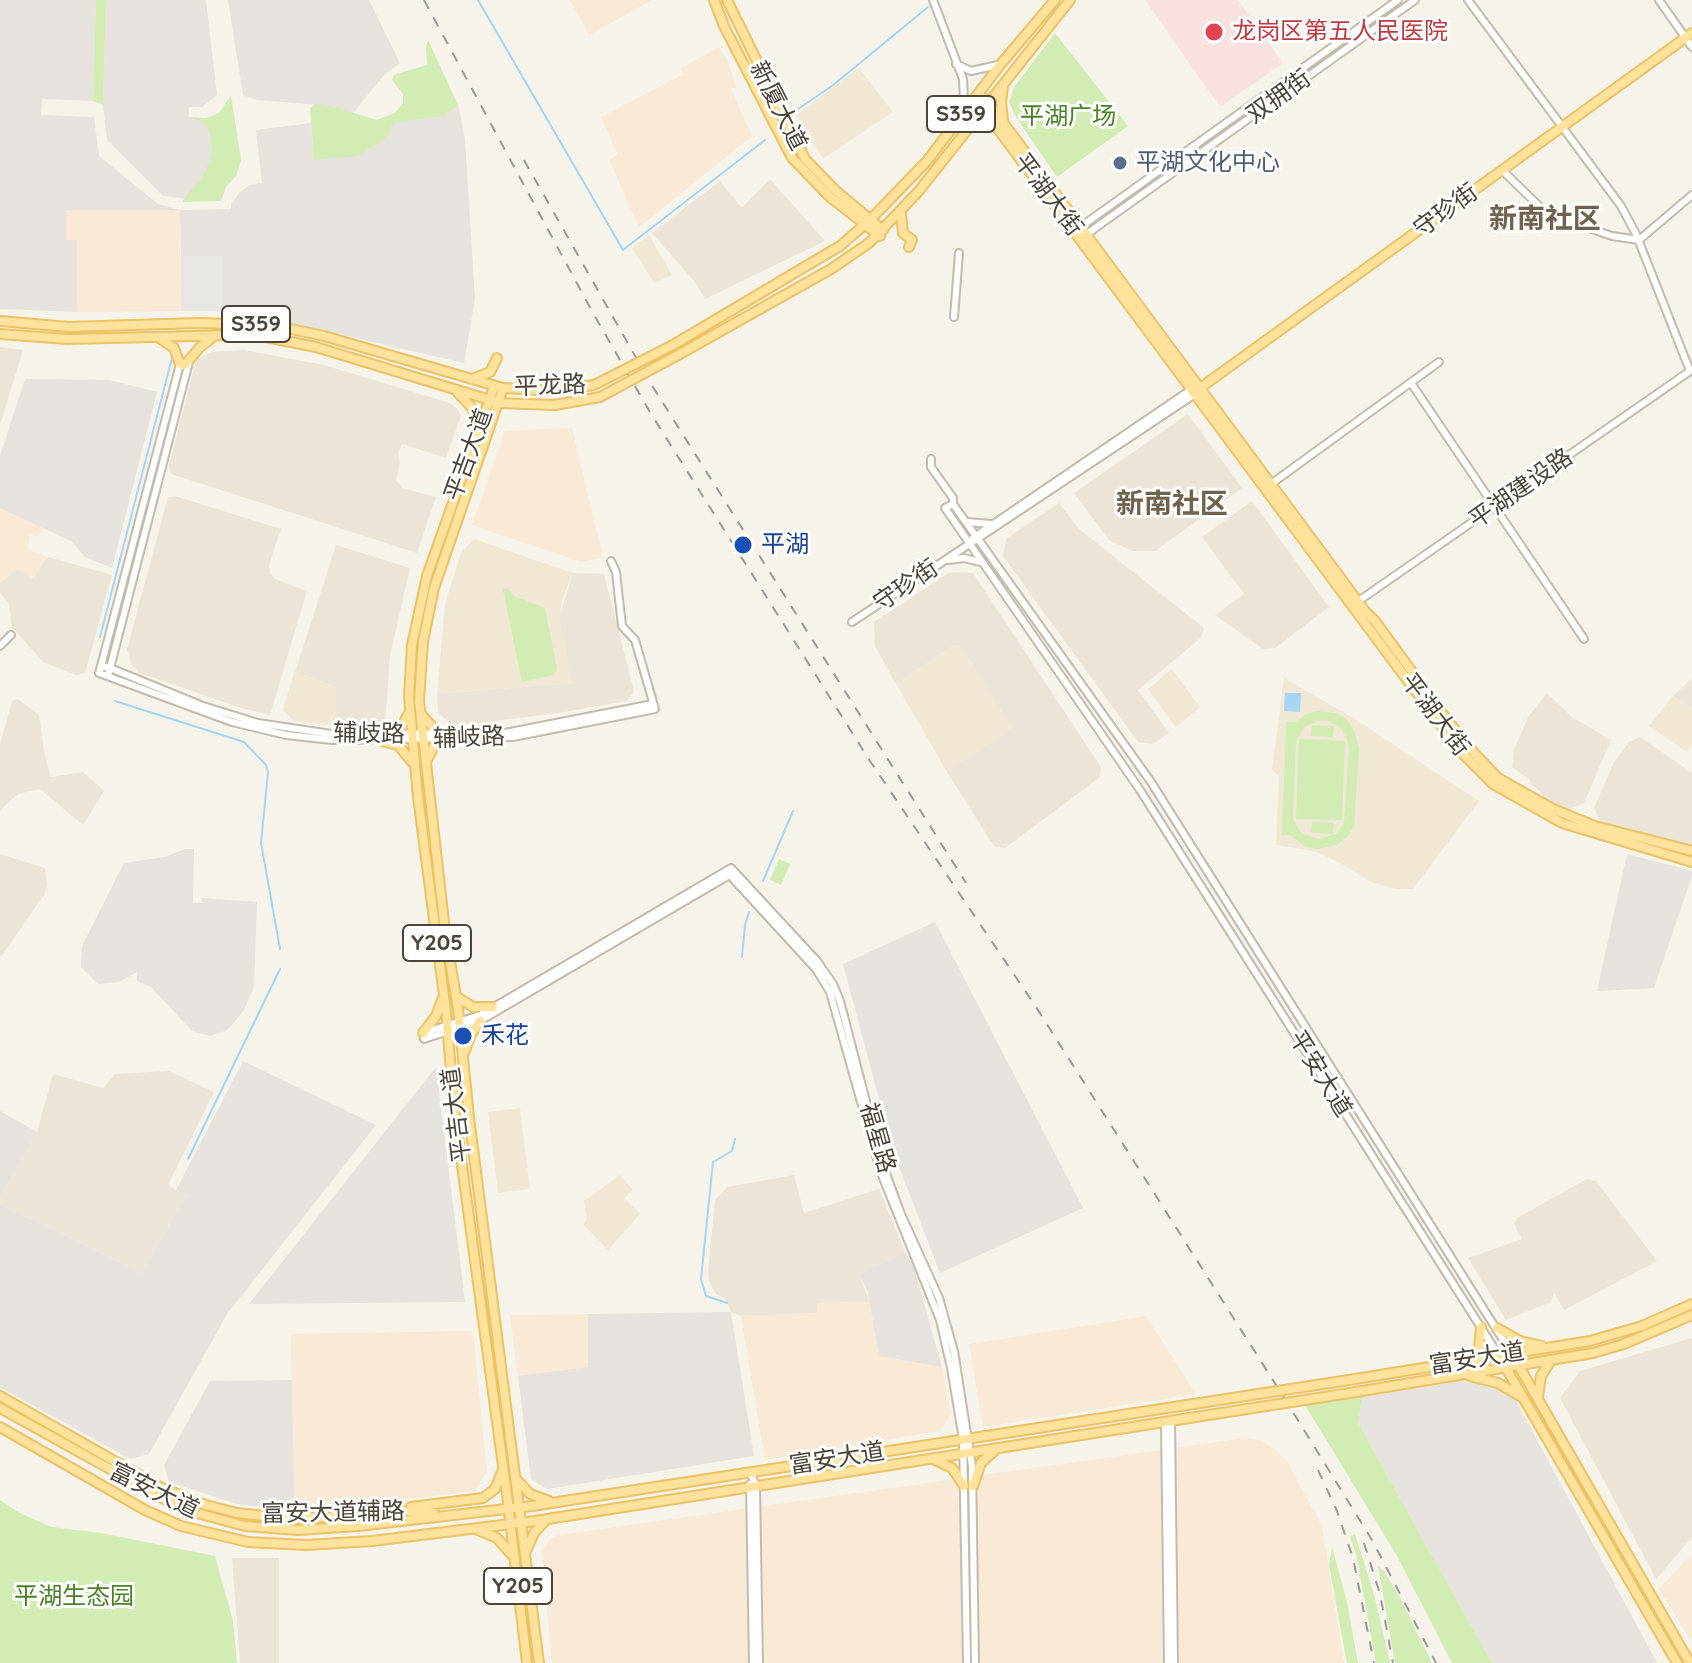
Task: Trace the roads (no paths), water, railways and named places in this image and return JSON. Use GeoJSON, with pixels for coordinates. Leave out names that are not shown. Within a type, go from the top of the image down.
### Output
{"type":"FeatureCollection","features":[{"type":"Feature","properties":{"kind":"main road","name":"新厦大道"},"geometry":{"type":"LineString","coordinates":[[714,0],[724,26],[792,158],[830,197],[880,234]]}},
{"type":"Feature","properties":{"kind":"main road","name":"新厦大道"},"geometry":{"type":"LineString","coordinates":[[727,0],[805,159],[867,223]]}},
{"type":"Feature","properties":{"kind":"main road","name":"平龙路"},"geometry":{"type":"LineString","coordinates":[[0,321],[69,327],[198,323],[272,325],[324,336],[499,387],[556,391],[594,385],[673,345],[840,246],[867,223],[927,161],[1000,65],[1055,0]]}},
{"type":"Feature","properties":{"kind":"main road","name":"S359"},"geometry":{"type":"LineString","coordinates":[[986,106],[1070,0]]}},
{"type":"Feature","properties":{"kind":"main road","name":"守珍街"},"geometry":{"type":"LineString","coordinates":[[1196,390],[1689,36]]}},
{"type":"Feature","properties":{"kind":"main road"},"geometry":{"type":"LineString","coordinates":[[1005,125],[1001,102],[1007,79]]}},
{"type":"Feature","properties":{"kind":"main road","name":"平湖大街"},"geometry":{"type":"LineString","coordinates":[[978,94],[1081,231]]}},
{"type":"Feature","properties":{"kind":"main road","name":"平龙路"},"geometry":{"type":"LineString","coordinates":[[0,334],[67,339],[221,335],[266,337],[297,342],[500,403],[555,405],[600,397],[831,269],[880,234],[918,192],[986,106]]}},
{"type":"Feature","properties":{"kind":"main road","name":"平湖大街"},"geometry":{"type":"LineString","coordinates":[[986,106],[1005,125],[1196,390],[1354,601],[1375,621],[1448,721],[1498,778],[1533,799],[1595,826],[1692,851]]}},
{"type":"Feature","properties":{"kind":"main road"},"geometry":{"type":"LineString","coordinates":[[903,209],[901,226],[911,244]]}},
{"type":"Feature","properties":{"kind":"main road"},"geometry":{"type":"LineString","coordinates":[[154,336],[174,348],[184,363],[204,342],[221,335]]}},
{"type":"Feature","properties":{"kind":"main road"},"geometry":{"type":"LineString","coordinates":[[466,379],[480,378],[490,372],[497,358]]}},
{"type":"Feature","properties":{"kind":"main road","name":"平吉大道"},"geometry":{"type":"LineString","coordinates":[[499,387],[489,400],[435,550],[422,593],[412,645],[417,738],[415,771],[527,1663]]}},
{"type":"Feature","properties":{"kind":"main road","name":"平吉大道"},"geometry":{"type":"LineString","coordinates":[[415,708],[434,588],[500,403],[499,387]]}},
{"type":"Feature","properties":{"kind":"main road"},"geometry":{"type":"LineString","coordinates":[[451,389],[473,409],[477,419],[477,435]]}},
{"type":"Feature","properties":{"kind":"main road","name":"平湖大街"},"geometry":{"type":"LineString","coordinates":[[1196,390],[1271,484],[1447,736],[1493,784],[1562,823],[1692,862]]}},
{"type":"Feature","properties":{"kind":"main road"},"geometry":{"type":"LineString","coordinates":[[415,771],[403,749],[384,738],[402,726],[415,708],[428,724],[449,737],[431,749],[425,767]]}},
{"type":"Feature","properties":{"kind":"main road","name":"平吉大道"},"geometry":{"type":"LineString","coordinates":[[417,738],[425,767],[456,995],[539,1663]]}},
{"type":"Feature","properties":{"kind":"main road"},"geometry":{"type":"LineString","coordinates":[[441,973],[452,972]]}},
{"type":"Feature","properties":{"kind":"main road"},"geometry":{"type":"LineString","coordinates":[[423,1036],[439,1011],[443,991]]}},
{"type":"Feature","properties":{"kind":"main road"},"geometry":{"type":"LineString","coordinates":[[456,995],[461,1002],[473,1007],[493,1007]]}},
{"type":"Feature","properties":{"kind":"main road"},"geometry":{"type":"LineString","coordinates":[[464,1064],[468,1042],[480,1021]]}},
{"type":"Feature","properties":{"kind":"main road"},"geometry":{"type":"LineString","coordinates":[[452,1081],[465,1080]]}},
{"type":"Feature","properties":{"kind":"main road","name":"富安大道"},"geometry":{"type":"LineString","coordinates":[[0,1408],[182,1509],[219,1521],[262,1528],[336,1528],[558,1502],[1555,1347],[1625,1332],[1692,1304]]}},
{"type":"Feature","properties":{"kind":"main road","name":"富安大道"},"geometry":{"type":"LineString","coordinates":[[0,1427],[145,1510],[181,1526],[261,1544],[306,1545],[522,1523],[1461,1376],[1555,1360],[1624,1344],[1692,1315]]}},
{"type":"Feature","properties":{"kind":"main road"},"geometry":{"type":"LineString","coordinates":[[1466,1361],[1479,1348],[1481,1327]]}},
{"type":"Feature","properties":{"kind":"main road"},"geometry":{"type":"LineString","coordinates":[[1497,1328],[1529,1343],[1555,1347]]}},
{"type":"Feature","properties":{"kind":"main road","name":"平安大道"},"geometry":{"type":"LineString","coordinates":[[1512,1354],[1690,1663]]}},
{"type":"Feature","properties":{"kind":"main road","name":"平安大道"},"geometry":{"type":"LineString","coordinates":[[1499,1356],[1677,1663]]}},
{"type":"Feature","properties":{"kind":"main road"},"geometry":{"type":"LineString","coordinates":[[1540,1401],[1541,1376],[1547,1365],[1555,1360]]}},
{"type":"Feature","properties":{"kind":"main road"},"geometry":{"type":"LineString","coordinates":[[1461,1376],[1498,1383],[1525,1400]]}},
{"type":"Feature","properties":{"kind":"main road","name":"富安大道辅路"},"geometry":{"type":"LineString","coordinates":[[0,1396],[176,1495],[229,1511],[302,1518],[389,1510],[455,1515]]}},
{"type":"Feature","properties":{"kind":"main road"},"geometry":{"type":"LineString","coordinates":[[1025,1430],[1026,1444]]}},
{"type":"Feature","properties":{"kind":"main road"},"geometry":{"type":"LineString","coordinates":[[78,1440],[124,1479]]}},
{"type":"Feature","properties":{"kind":"main road"},"geometry":{"type":"LineString","coordinates":[[926,1460],[947,1464],[968,1486],[981,1463],[1001,1448]]}},
{"type":"Feature","properties":{"kind":"main road"},"geometry":{"type":"LineString","coordinates":[[889,1451],[892,1465]]}},
{"type":"Feature","properties":{"kind":"main road"},"geometry":{"type":"LineString","coordinates":[[389,1510],[483,1498],[499,1483],[503,1463]]}},
{"type":"Feature","properties":{"kind":"main road"},"geometry":{"type":"LineString","coordinates":[[779,1468],[782,1482]]}},
{"type":"Feature","properties":{"kind":"main road"},"geometry":{"type":"LineString","coordinates":[[725,1476],[727,1491]]}},
{"type":"Feature","properties":{"kind":"main road"},"geometry":{"type":"LineString","coordinates":[[517,1479],[535,1497],[558,1502]]}},
{"type":"Feature","properties":{"kind":"main road"},"geometry":{"type":"LineString","coordinates":[[526,1554],[534,1533],[552,1518]]}},
{"type":"Feature","properties":{"kind":"main road"},"geometry":{"type":"LineString","coordinates":[[469,1529],[497,1538],[511,1552],[515,1564]]}},
{"type":"Feature","properties":{"kind":"street"},"geometry":{"type":"LineString","coordinates":[[933,0],[965,89],[956,122]]}},
{"type":"Feature","properties":{"kind":"street","name":"双拥街"},"geometry":{"type":"LineString","coordinates":[[1081,231],[1415,0]]}},
{"type":"Feature","properties":{"kind":"street"},"geometry":{"type":"LineString","coordinates":[[1468,0],[1621,206],[1639,240],[1690,371]]}},
{"type":"Feature","properties":{"kind":"street"},"geometry":{"type":"LineString","coordinates":[[1659,0],[1689,36],[1692,47]]}},
{"type":"Feature","properties":{"kind":"street"},"geometry":{"type":"LineString","coordinates":[[1396,1],[1396,13]]}},
{"type":"Feature","properties":{"kind":"street","name":"双拥街"},"geometry":{"type":"LineString","coordinates":[[1081,231],[1396,1]]}},
{"type":"Feature","properties":{"kind":"street"},"geometry":{"type":"LineString","coordinates":[[956,64],[980,71],[1000,65]]}},
{"type":"Feature","properties":{"kind":"street"},"geometry":{"type":"LineString","coordinates":[[1502,170],[1542,209],[1556,217],[1612,236],[1639,240],[1692,195]]}},
{"type":"Feature","properties":{"kind":"street"},"geometry":{"type":"LineString","coordinates":[[954,317],[959,253]]}},
{"type":"Feature","properties":{"kind":"street"},"geometry":{"type":"LineString","coordinates":[[1271,484],[1439,362]]}},
{"type":"Feature","properties":{"kind":"street"},"geometry":{"type":"LineString","coordinates":[[109,672],[184,363]]}},
{"type":"Feature","properties":{"kind":"street","name":"辅歧路"},"geometry":{"type":"LineString","coordinates":[[184,363],[100,669],[258,723],[316,733],[417,738]]}},
{"type":"Feature","properties":{"kind":"street","name":"平湖建设路"},"geometry":{"type":"LineString","coordinates":[[1354,601],[1690,371]]}},
{"type":"Feature","properties":{"kind":"street"},"geometry":{"type":"LineString","coordinates":[[1411,383],[1584,639]]}},
{"type":"Feature","properties":{"kind":"street","name":"守珍街"},"geometry":{"type":"LineString","coordinates":[[852,622],[1196,390]]}},
{"type":"Feature","properties":{"kind":"street","name":"平安大道"},"geometry":{"type":"LineString","coordinates":[[931,463],[953,498],[953,504],[1133,756],[1512,1354]]}},
{"type":"Feature","properties":{"kind":"street","name":"平安大道"},"geometry":{"type":"LineString","coordinates":[[953,504],[945,508],[1123,764],[1499,1356]]}},
{"type":"Feature","properties":{"kind":"street"},"geometry":{"type":"LineString","coordinates":[[965,521],[994,526],[989,541],[991,556]]}},
{"type":"Feature","properties":{"kind":"street"},"geometry":{"type":"LineString","coordinates":[[945,560],[964,558],[983,564]]}},
{"type":"Feature","properties":{"kind":"street"},"geometry":{"type":"LineString","coordinates":[[449,737],[519,731],[654,706],[635,640],[622,626],[616,572],[611,561]]}},
{"type":"Feature","properties":{"kind":"street"},"geometry":{"type":"LineString","coordinates":[[0,646],[11,635]]}},
{"type":"Feature","properties":{"kind":"street","name":"辅岐路"},"geometry":{"type":"LineString","coordinates":[[417,738],[449,737]]}},
{"type":"Feature","properties":{"kind":"street"},"geometry":{"type":"LineString","coordinates":[[1162,825],[1173,818]]}},
{"type":"Feature","properties":{"kind":"street"},"geometry":{"type":"LineString","coordinates":[[460,1026],[731,872]]}},
{"type":"Feature","properties":{"kind":"street"},"geometry":{"type":"LineString","coordinates":[[423,1036],[480,1021],[731,872]]}},
{"type":"Feature","properties":{"kind":"street","name":"福星路"},"geometry":{"type":"LineString","coordinates":[[731,872],[817,961],[836,992],[882,1163],[945,1317],[958,1368],[968,1486]]}},
{"type":"Feature","properties":{"kind":"street"},"geometry":{"type":"LineString","coordinates":[[1168,1422],[1171,1663]]}},
{"type":"Feature","properties":{"kind":"street"},"geometry":{"type":"LineString","coordinates":[[750,1472],[753,1487],[756,1663]]}},
{"type":"Feature","properties":{"kind":"street"},"geometry":{"type":"LineString","coordinates":[[967,1663],[968,1486]]}},
{"type":"Feature","properties":{"kind":"street"},"geometry":{"type":"LineString","coordinates":[[968,1486],[975,1663]]}},
{"type":"Feature","properties":{"kind":"water"},"geometry":{"type":"Polygon","coordinates":[[[1285,693],[1301,693],[1300,712],[1284,711],[1285,693]]]}},
{"type":"Feature","properties":{"kind":"waterway"},"geometry":{"type":"LineString","coordinates":[[478,0],[623,250],[765,140]]}},
{"type":"Feature","properties":{"kind":"waterway"},"geometry":{"type":"LineString","coordinates":[[798,109],[832,86],[928,7]]}},
{"type":"Feature","properties":{"kind":"waterway"},"geometry":{"type":"LineString","coordinates":[[100,637],[172,358]]}},
{"type":"Feature","properties":{"kind":"waterway"},"geometry":{"type":"LineString","coordinates":[[115,701],[244,742],[266,765],[268,772],[261,843],[280,949]]}},
{"type":"Feature","properties":{"kind":"waterway"},"geometry":{"type":"LineString","coordinates":[[763,881],[793,811]]}},
{"type":"Feature","properties":{"kind":"waterway"},"geometry":{"type":"LineString","coordinates":[[742,957],[749,912]]}},
{"type":"Feature","properties":{"kind":"waterway"},"geometry":{"type":"LineString","coordinates":[[188,1159],[280,969]]}},
{"type":"Feature","properties":{"kind":"waterway"},"geometry":{"type":"LineString","coordinates":[[727,1303],[706,1296],[701,1279],[713,1162],[732,1151],[735,1139]]}},
{"type":"Feature","properties":{"kind":"railway"},"geometry":{"type":"LineString","coordinates":[[424,0],[651,414],[870,761],[1036,1007],[1283,1396],[1372,1540],[1436,1663]]}},
{"type":"Feature","properties":{"kind":"railway"},"geometry":{"type":"LineString","coordinates":[[524,160],[651,384],[966,883]]}},
{"type":"Feature","properties":{"kind":"railway"},"geometry":{"type":"LineString","coordinates":[[1318,1470],[1337,1511],[1353,1558],[1374,1663]]}},
{"type":"Feature","properties":{"kind":"railway"},"geometry":{"type":"LineString","coordinates":[[1364,1543],[1380,1594],[1393,1663]]}},
{"type":"Feature","properties":{"kind":"place","name":"龙岗区第五人民医院"},"geometry":{"type":"Point","coordinates":[1214,32]}},
{"type":"Feature","properties":{"kind":"place","name":"平湖文化中心"},"geometry":{"type":"Point","coordinates":[1120,163]}},
{"type":"Feature","properties":{"kind":"place","name":"平湖"},"geometry":{"type":"Point","coordinates":[743,545]}},
{"type":"Feature","properties":{"kind":"place","name":"禾花"},"geometry":{"type":"Point","coordinates":[463,1036]}},
{"type":"Feature","properties":{"kind":"district","name":"新南社区"},"geometry":{"type":"Point","coordinates":[1545,220]}},
{"type":"Feature","properties":{"kind":"district","name":"新南社区"},"geometry":{"type":"Point","coordinates":[1172,505]}},
{"type":"Feature","properties":{"kind":"park label","name":"平湖广场"},"geometry":{"type":"Point","coordinates":[1068,117]}},
{"type":"Feature","properties":{"kind":"park label","name":"平湖生态园"},"geometry":{"type":"Point","coordinates":[74,1597]}}]}
